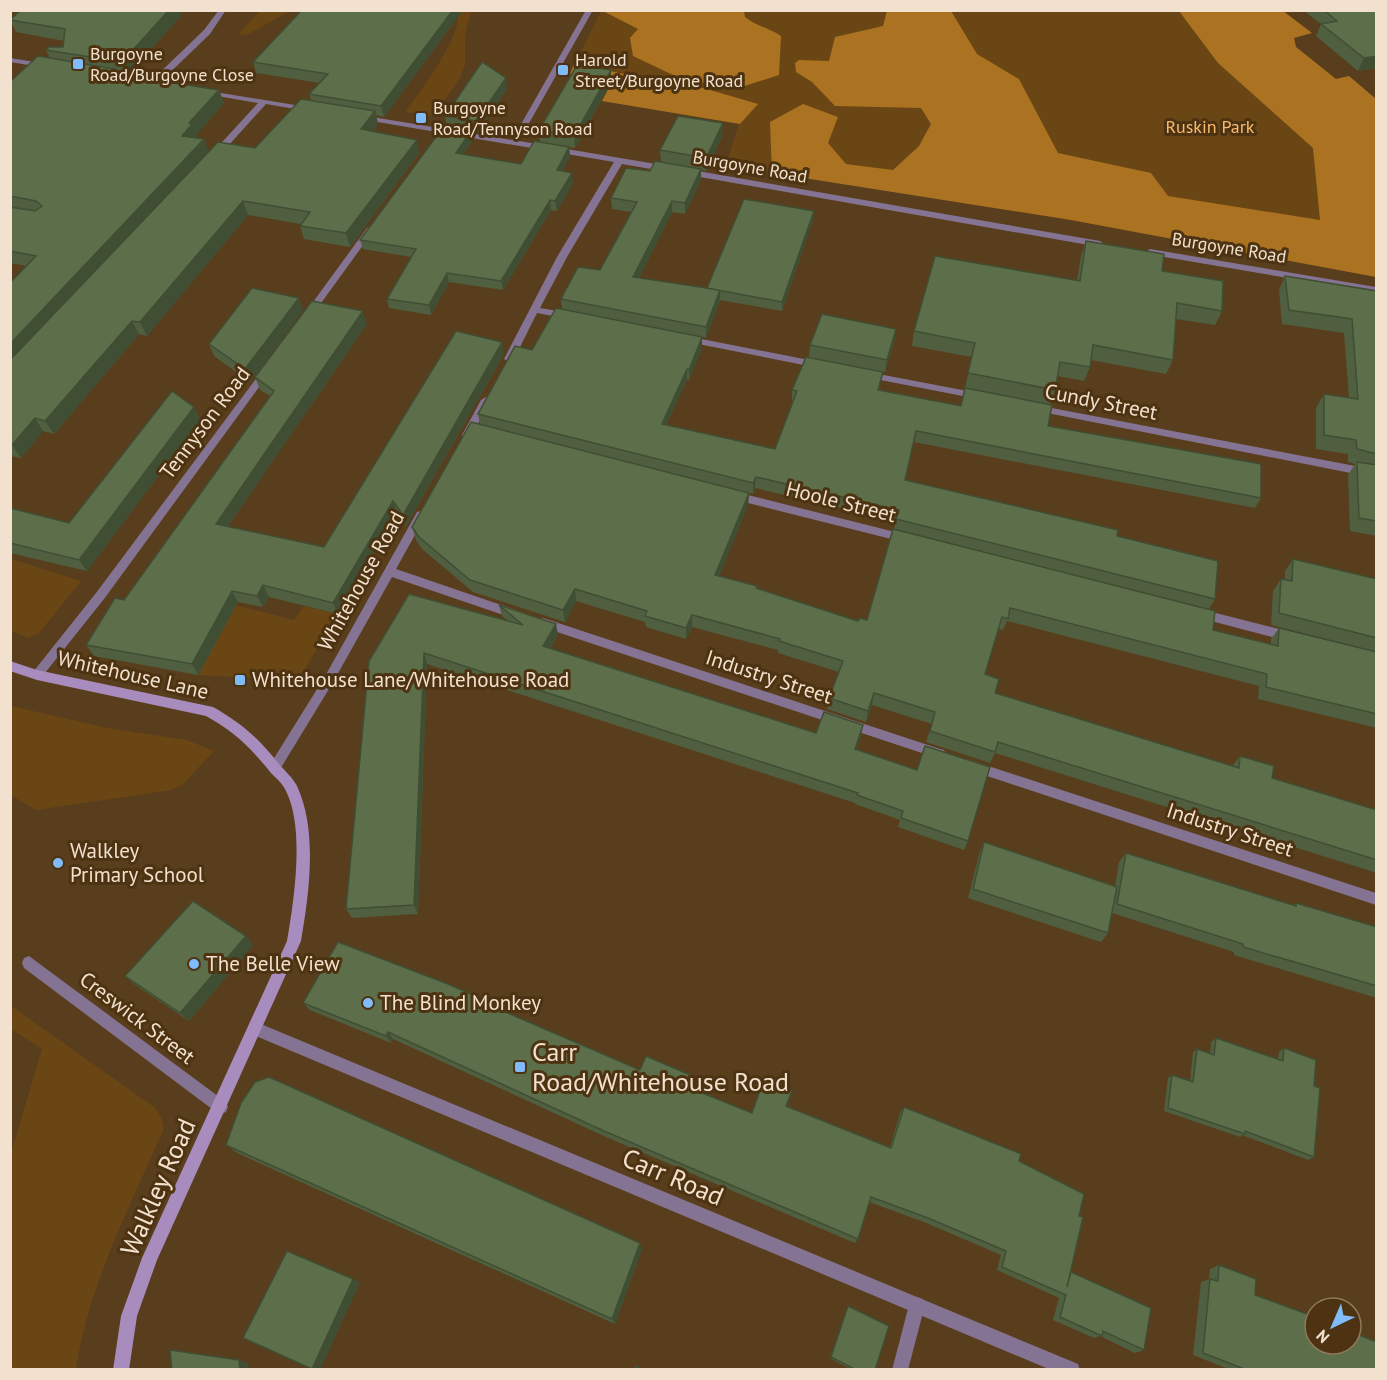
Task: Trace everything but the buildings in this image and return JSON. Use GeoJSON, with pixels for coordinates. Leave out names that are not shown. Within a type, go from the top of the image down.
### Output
{"type":"FeatureCollection","features":[{"type":"Feature","properties":{"kind":"street"},"geometry":{"type":"LineString","coordinates":[[154,83],[207,32],[223,10]]}},
{"type":"Feature","properties":{"kind":"street"},"geometry":{"type":"LineString","coordinates":[[514,143],[590,10]]}},
{"type":"Feature","properties":{"kind":"street"},"geometry":{"type":"LineString","coordinates":[[10,60],[52,66]]}},
{"type":"Feature","properties":{"kind":"street"},"geometry":{"type":"LineString","coordinates":[[144,82],[165,85]]}},
{"type":"Feature","properties":{"kind":"street"},"geometry":{"type":"LineString","coordinates":[[198,91],[322,111]]}},
{"type":"Feature","properties":{"kind":"street"},"geometry":{"type":"LineString","coordinates":[[208,162],[264,102]]}},
{"type":"Feature","properties":{"kind":"street","name":"Burgoyne Road"},"geometry":{"type":"LineString","coordinates":[[346,115],[1105,244]]}},
{"type":"Feature","properties":{"kind":"street"},"geometry":{"type":"LineString","coordinates":[[435,141],[442,132]]}},
{"type":"Feature","properties":{"kind":"street"},"geometry":{"type":"LineString","coordinates":[[503,369],[562,257],[620,161]]}},
{"type":"Feature","properties":{"kind":"street"},"geometry":{"type":"LineString","coordinates":[[298,328],[374,225]]}},
{"type":"Feature","properties":{"kind":"street","name":"Burgoyne Road"},"geometry":{"type":"LineString","coordinates":[[1140,250],[1377,290]]}},
{"type":"Feature","properties":{"kind":"street"},"geometry":{"type":"LineString","coordinates":[[536,310],[582,319]]}},
{"type":"Feature","properties":{"kind":"street"},"geometry":{"type":"LineString","coordinates":[[674,337],[824,366]]}},
{"type":"Feature","properties":{"kind":"street","name":"Tennyson Road"},"geometry":{"type":"LineString","coordinates":[[37,675],[100,596],[277,357]]}},
{"type":"Feature","properties":{"kind":"street"},"geometry":{"type":"LineString","coordinates":[[859,373],[986,398]]}},
{"type":"Feature","properties":{"kind":"street"},"geometry":{"type":"LineString","coordinates":[[459,448],[476,429],[492,389]]}},
{"type":"Feature","properties":{"kind":"street","name":"Cundy Street"},"geometry":{"type":"LineString","coordinates":[[1021,405],[1377,474]]}},
{"type":"Feature","properties":{"kind":"street","name":"Hoole Street"},"geometry":{"type":"LineString","coordinates":[[726,493],[924,543]]}},
{"type":"Feature","properties":{"kind":"street","name":"Whitehouse Road"},"geometry":{"type":"LineString","coordinates":[[275,767],[328,681],[429,500]]}},
{"type":"Feature","properties":{"kind":"street","name":"Industry Street"},"geometry":{"type":"LineString","coordinates":[[388,572],[1377,899]]}},
{"type":"Feature","properties":{"kind":"street"},"geometry":{"type":"LineString","coordinates":[[1191,612],[1307,641]]}},
{"type":"Feature","properties":{"kind":"street","name":"Whitehouse Lane"},"geometry":{"type":"LineString","coordinates":[[10,666],[37,675],[208,711],[235,726],[291,787],[299,811],[303,848],[301,898],[294,940],[256,1029]]}},
{"type":"Feature","properties":{"kind":"street","name":"Creswick Street"},"geometry":{"type":"LineString","coordinates":[[29,963],[221,1107]]}},
{"type":"Feature","properties":{"kind":"street","name":"Walkley Road"},"geometry":{"type":"LineString","coordinates":[[121,1370],[129,1316],[147,1268],[256,1029]]}},
{"type":"Feature","properties":{"kind":"street","name":"Carr Road"},"geometry":{"type":"LineString","coordinates":[[256,1029],[1072,1370]]}},
{"type":"Feature","properties":{"kind":"street"},"geometry":{"type":"LineString","coordinates":[[900,1370],[917,1305]]}},
{"type":"Feature","properties":{"kind":"green space"},"geometry":{"type":"Polygon","coordinates":[[[260,11],[290,11],[247,35],[238,34],[260,11]]]}},
{"type":"Feature","properties":{"kind":"green space"},"geometry":{"type":"Polygon","coordinates":[[[458,11],[471,11],[465,35],[465,65],[460,78],[433,116],[406,112],[447,49],[458,22],[458,11]]]}},
{"type":"Feature","properties":{"kind":"green space","name":"Ruskin Park"},"geometry":{"type":"Polygon","coordinates":[[[601,11],[1283,11],[1312,33],[1294,38],[1296,47],[1336,79],[1349,76],[1376,99],[1376,277],[1071,220],[726,165],[739,124],[602,101],[613,80],[570,74],[601,11]]]}},
{"type":"Feature","properties":{"kind":"green space"},"geometry":{"type":"Polygon","coordinates":[[[11,559],[81,581],[39,633],[27,638],[11,630],[11,559]]]}},
{"type":"Feature","properties":{"kind":"green space"},"geometry":{"type":"Polygon","coordinates":[[[235,605],[294,620],[304,606],[337,614],[304,671],[291,680],[198,675],[235,605]]]}},
{"type":"Feature","properties":{"kind":"green space"},"geometry":{"type":"Polygon","coordinates":[[[11,706],[107,728],[187,740],[214,751],[183,784],[172,790],[36,810],[11,795],[11,706]]]}},
{"type":"Feature","properties":{"kind":"green space"},"geometry":{"type":"Polygon","coordinates":[[[11,1006],[154,1107],[161,1117],[164,1128],[112,1246],[90,1306],[76,1369],[11,1369],[11,1153],[42,1049],[11,1029],[11,1006]]]}},
{"type":"Feature","properties":{"kind":"shaded area"},"geometry":{"type":"Polygon","coordinates":[[[603,11],[744,11],[745,17],[749,20],[781,36],[779,75],[732,90],[673,75],[633,56],[630,38],[638,29],[603,11]]]}},
{"type":"Feature","properties":{"kind":"shaded area"},"geometry":{"type":"Polygon","coordinates":[[[887,11],[951,11],[977,54],[1019,79],[1058,153],[1151,173],[1168,196],[1320,220],[1313,148],[1218,63],[1179,11],[1283,11],[1312,33],[1294,38],[1296,47],[1336,79],[1349,76],[1376,99],[1376,277],[1071,220],[772,173],[770,122],[803,104],[838,117],[828,143],[846,164],[893,170],[919,146],[931,124],[921,108],[835,106],[812,82],[796,72],[795,63],[799,60],[829,61],[835,37],[883,26],[887,11]]]}},
{"type":"Feature","properties":{"kind":"shaded area"},"geometry":{"type":"Polygon","coordinates":[[[574,64],[655,80],[669,78],[758,104],[740,124],[602,101],[613,80],[570,74],[574,64]]]}},
{"type":"Feature","properties":{"kind":"place","name":"Burgoyne Road/Burgoyne Close"},"geometry":{"type":"Point","coordinates":[78,64]}},
{"type":"Feature","properties":{"kind":"place","name":"Harold Street/Burgoyne Road"},"geometry":{"type":"Point","coordinates":[563,70]}},
{"type":"Feature","properties":{"kind":"place","name":"Burgoyne Road/Tennyson Road"},"geometry":{"type":"Point","coordinates":[421,118]}},
{"type":"Feature","properties":{"kind":"place","name":"Whitehouse Lane/Whitehouse Road"},"geometry":{"type":"Point","coordinates":[240,680]}},
{"type":"Feature","properties":{"kind":"place","name":"Walkley Primary School"},"geometry":{"type":"Point","coordinates":[58,863]}},
{"type":"Feature","properties":{"kind":"place","name":"The Belle View"},"geometry":{"type":"Point","coordinates":[194,964]}},
{"type":"Feature","properties":{"kind":"place","name":"The Blind Monkey"},"geometry":{"type":"Point","coordinates":[368,1003]}},
{"type":"Feature","properties":{"kind":"place","name":"Carr Road/Whitehouse Road"},"geometry":{"type":"Point","coordinates":[520,1067]}}]}
